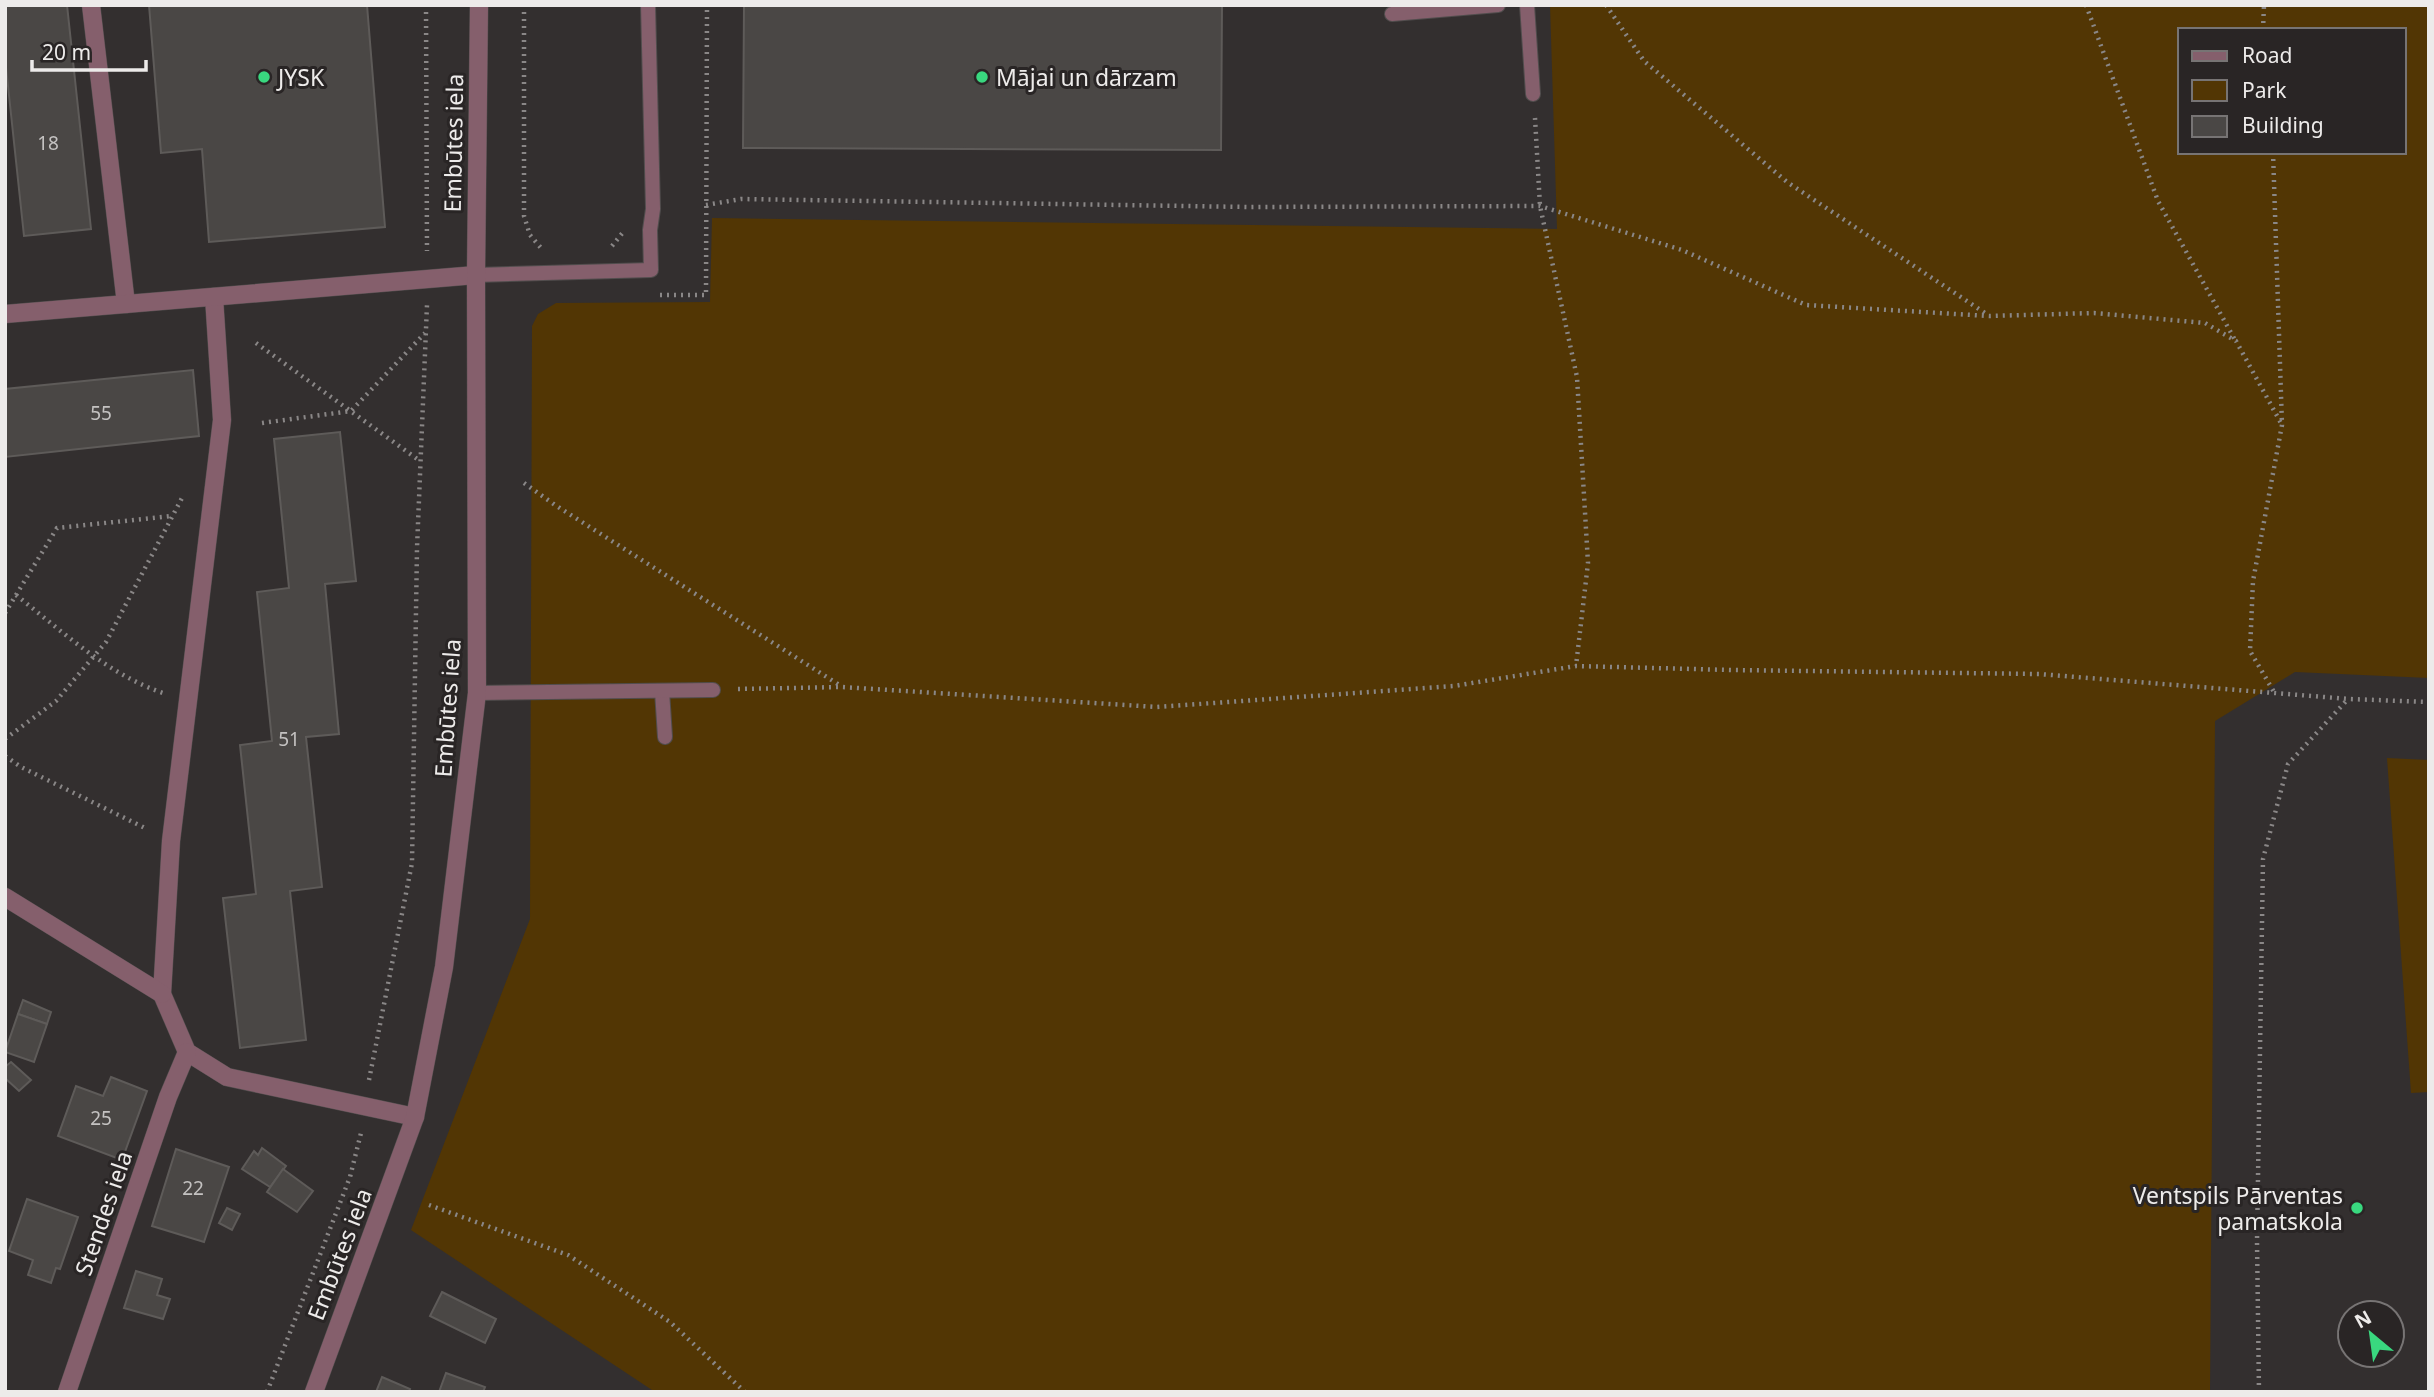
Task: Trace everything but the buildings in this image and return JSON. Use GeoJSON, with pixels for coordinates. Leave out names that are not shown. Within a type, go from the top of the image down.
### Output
{"type":"FeatureCollection","features":[{"type":"Feature","properties":{"kind":"street"},"geometry":{"type":"LineString","coordinates":[[91,5],[126,304]]}},
{"type":"Feature","properties":{"kind":"street","name":"Embūtes iela"},"geometry":{"type":"LineString","coordinates":[[314,1392],[415,1117],[444,967],[477,693],[476,275],[479,5]]}},
{"type":"Feature","properties":{"kind":"street"},"geometry":{"type":"LineString","coordinates":[[5,314],[476,275]]}},
{"type":"Feature","properties":{"kind":"street"},"geometry":{"type":"LineString","coordinates":[[214,297],[222,420],[171,841],[162,994],[187,1052],[228,1077],[415,1117]]}},
{"type":"Feature","properties":{"kind":"street"},"geometry":{"type":"LineString","coordinates":[[5,897],[162,994]]}},
{"type":"Feature","properties":{"kind":"street","name":"Stendes iela"},"geometry":{"type":"LineString","coordinates":[[68,1392],[168,1097],[187,1052]]}},
{"type":"Feature","properties":{"kind":"lane"},"geometry":{"type":"LineString","coordinates":[[476,275],[651,270],[650,230],[653,209],[648,5]]}},
{"type":"Feature","properties":{"kind":"lane"},"geometry":{"type":"LineString","coordinates":[[1392,14],[1499,5]]}},
{"type":"Feature","properties":{"kind":"lane"},"geometry":{"type":"LineString","coordinates":[[1527,5],[1533,94]]}},
{"type":"Feature","properties":{"kind":"lane"},"geometry":{"type":"LineString","coordinates":[[477,693],[523,695],[713,690]]}},
{"type":"Feature","properties":{"kind":"lane"},"geometry":{"type":"LineString","coordinates":[[662,691],[665,737]]}},
{"type":"Feature","properties":{"kind":"path"},"geometry":{"type":"LineString","coordinates":[[267,1392],[350,1177],[368,1106],[369,1077],[412,863],[420,462],[428,279],[426,5]]}},
{"type":"Feature","properties":{"kind":"path"},"geometry":{"type":"LineString","coordinates":[[524,5],[524,216],[530,235],[544,252],[546,273]]}},
{"type":"Feature","properties":{"kind":"path"},"geometry":{"type":"LineString","coordinates":[[1606,5],[1644,61],[1787,182],[1989,316]]}},
{"type":"Feature","properties":{"kind":"path"},"geometry":{"type":"LineString","coordinates":[[2086,5],[2158,201],[2282,425]]}},
{"type":"Feature","properties":{"kind":"path"},"geometry":{"type":"LineString","coordinates":[[2263,28],[2264,5]]}},
{"type":"Feature","properties":{"kind":"path"},"geometry":{"type":"LineString","coordinates":[[1533,94],[1540,206],[1577,377],[1588,563],[1576,666]]}},
{"type":"Feature","properties":{"kind":"path"},"geometry":{"type":"LineString","coordinates":[[2273,154],[2282,425],[2253,581],[2250,651],[2274,693]]}},
{"type":"Feature","properties":{"kind":"path"},"geometry":{"type":"LineString","coordinates":[[706,205],[741,199],[1248,207],[1540,206],[1682,250],[1805,305],[1989,316],[2094,313],[2205,323],[2236,341]]}},
{"type":"Feature","properties":{"kind":"path"},"geometry":{"type":"LineString","coordinates":[[262,423],[351,411],[425,333]]}},
{"type":"Feature","properties":{"kind":"path"},"geometry":{"type":"LineString","coordinates":[[256,343],[420,462]]}},
{"type":"Feature","properties":{"kind":"path"},"geometry":{"type":"LineString","coordinates":[[524,483],[842,687]]}},
{"type":"Feature","properties":{"kind":"path"},"geometry":{"type":"LineString","coordinates":[[5,739],[56,701],[106,642],[184,492]]}},
{"type":"Feature","properties":{"kind":"path"},"geometry":{"type":"LineString","coordinates":[[5,613],[57,528],[172,516]]}},
{"type":"Feature","properties":{"kind":"path"},"geometry":{"type":"LineString","coordinates":[[16,596],[94,656],[136,684],[188,702]]}},
{"type":"Feature","properties":{"kind":"path"},"geometry":{"type":"LineString","coordinates":[[713,690],[842,687],[1157,707],[1454,686],[1576,666],[2039,674],[2349,699],[2429,702]]}},
{"type":"Feature","properties":{"kind":"path"},"geometry":{"type":"LineString","coordinates":[[2259,1392],[2257,1241],[2263,859],[2288,764],[2349,699]]}},
{"type":"Feature","properties":{"kind":"path"},"geometry":{"type":"LineString","coordinates":[[5,756],[21,767],[171,841]]}},
{"type":"Feature","properties":{"kind":"path"},"geometry":{"type":"LineString","coordinates":[[429,1205],[568,1255],[670,1322],[745,1392]]}},
{"type":"Feature","properties":{"kind":"green space"},"geometry":{"type":"Polygon","coordinates":[[[1550,5],[2429,5],[2429,678],[2295,672],[2215,721],[2210,1392],[655,1392],[411,1230],[530,919],[532,326],[538,314],[556,303],[710,302],[712,218],[1557,229],[1550,5]]]}},
{"type":"Feature","properties":{"kind":"green space"},"geometry":{"type":"Polygon","coordinates":[[[2387,758],[2429,760],[2429,1092],[2411,1093],[2387,758]]]}},
{"type":"Feature","properties":{"kind":"place","name":"JYSK"},"geometry":{"type":"Point","coordinates":[264,77]}},
{"type":"Feature","properties":{"kind":"place","name":"Mājai un dārzam"},"geometry":{"type":"Point","coordinates":[982,77]}},
{"type":"Feature","properties":{"kind":"place","name":"Ventspils Pārventas pamatskola"},"geometry":{"type":"Point","coordinates":[2357,1208]}}]}
